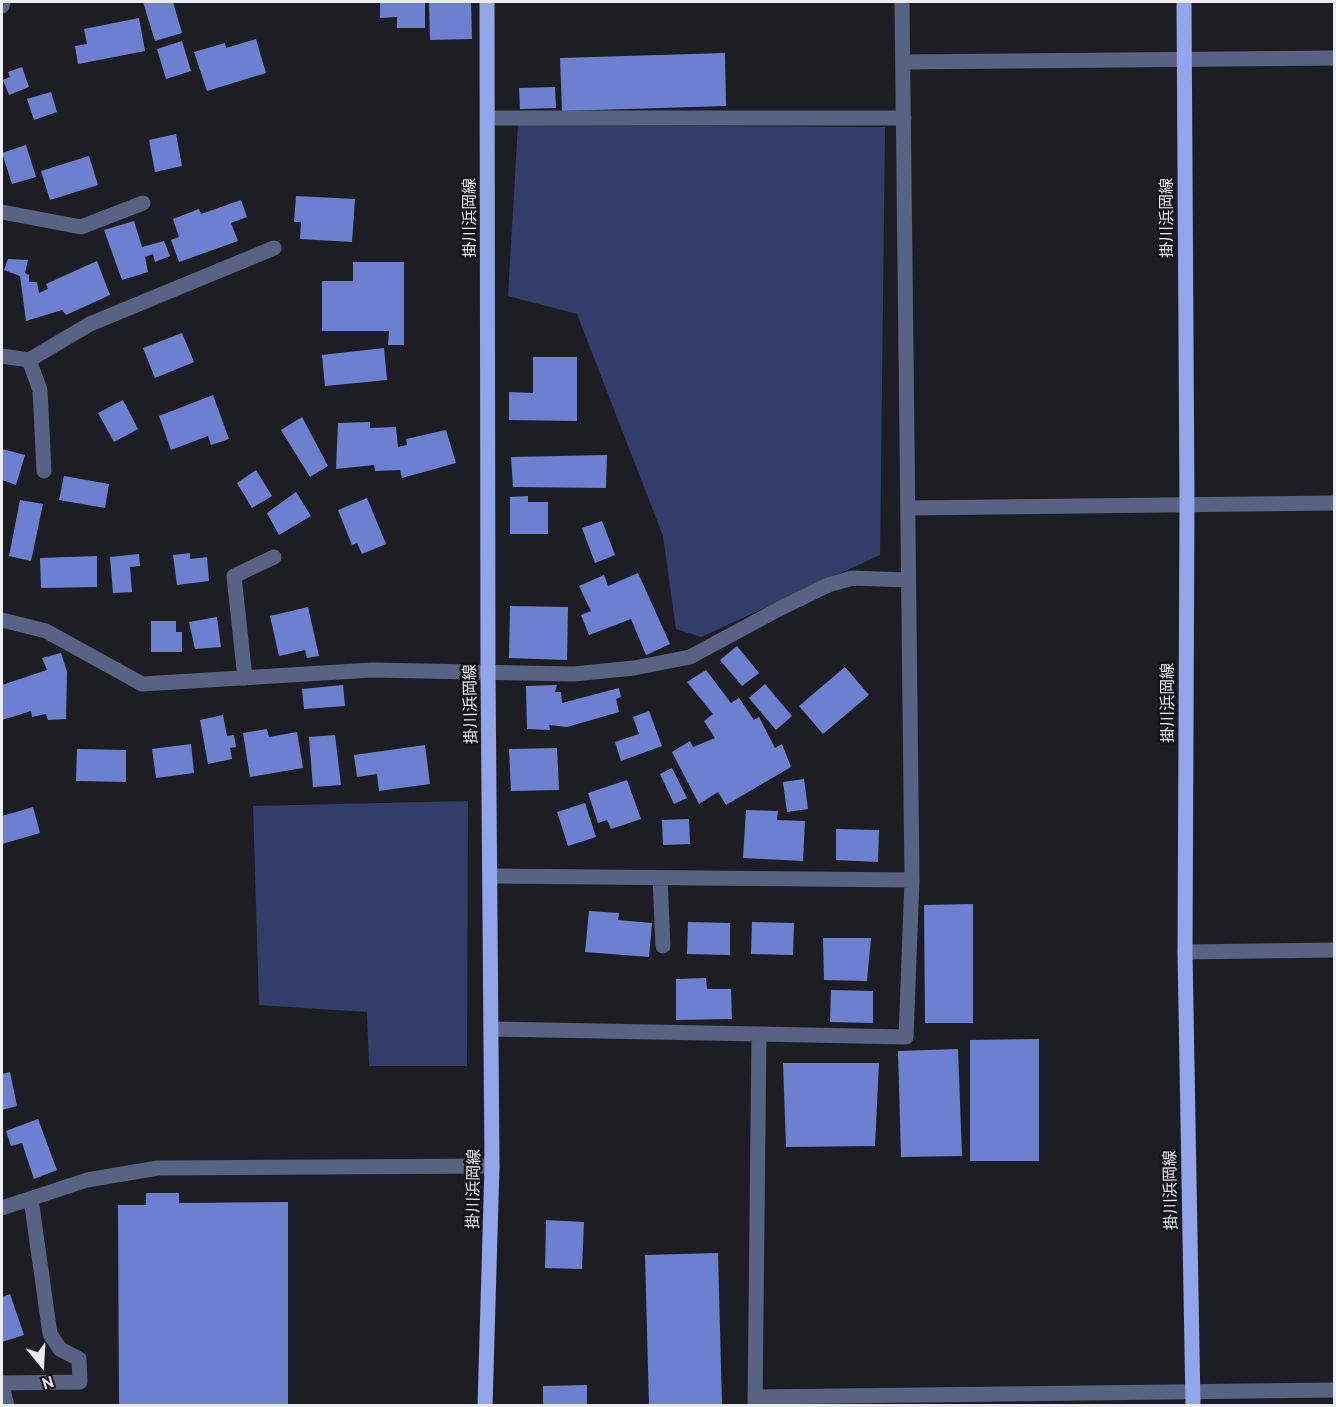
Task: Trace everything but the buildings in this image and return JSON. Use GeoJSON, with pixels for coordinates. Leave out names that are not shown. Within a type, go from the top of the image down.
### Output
{"type":"FeatureCollection","features":[{"type":"Feature","properties":{"kind":"main road","name":"掛川浜岡線"},"geometry":{"type":"LineString","coordinates":[[485,1406],[492,1166],[492,876],[488,672],[487,2]]}},
{"type":"Feature","properties":{"kind":"main road","name":"掛川浜岡線"},"geometry":{"type":"LineString","coordinates":[[1184,2],[1187,503],[1185,952],[1193,1398]]}},
{"type":"Feature","properties":{"kind":"street"},"geometry":{"type":"LineString","coordinates":[[492,1029],[906,1037],[912,880],[906,580],[909,508],[902,2]]}},
{"type":"Feature","properties":{"kind":"street"},"geometry":{"type":"LineString","coordinates":[[903,62],[1335,58]]}},
{"type":"Feature","properties":{"kind":"street"},"geometry":{"type":"LineString","coordinates":[[488,118],[904,118]]}},
{"type":"Feature","properties":{"kind":"street"},"geometry":{"type":"LineString","coordinates":[[2,212],[81,227],[143,203]]}},
{"type":"Feature","properties":{"kind":"street"},"geometry":{"type":"LineString","coordinates":[[2,356],[29,360],[90,324],[274,249]]}},
{"type":"Feature","properties":{"kind":"street"},"geometry":{"type":"LineString","coordinates":[[29,360],[40,390],[44,471]]}},
{"type":"Feature","properties":{"kind":"street"},"geometry":{"type":"LineString","coordinates":[[909,508],[1335,503]]}},
{"type":"Feature","properties":{"kind":"street"},"geometry":{"type":"LineString","coordinates":[[245,678],[234,576],[274,557]]}},
{"type":"Feature","properties":{"kind":"street"},"geometry":{"type":"LineString","coordinates":[[2,620],[46,631],[142,684],[372,670],[574,674],[634,668],[690,657],[828,585],[853,578],[906,580]]}},
{"type":"Feature","properties":{"kind":"street"},"geometry":{"type":"LineString","coordinates":[[492,876],[912,880]]}},
{"type":"Feature","properties":{"kind":"street"},"geometry":{"type":"LineString","coordinates":[[660,878],[663,946]]}},
{"type":"Feature","properties":{"kind":"street"},"geometry":{"type":"LineString","coordinates":[[1185,952],[1335,950]]}},
{"type":"Feature","properties":{"kind":"street"},"geometry":{"type":"LineString","coordinates":[[759,1034],[755,1401],[1193,1398],[1335,1390]]}},
{"type":"Feature","properties":{"kind":"street"},"geometry":{"type":"LineString","coordinates":[[2,1208],[87,1180],[158,1168],[492,1166]]}},
{"type":"Feature","properties":{"kind":"street"},"geometry":{"type":"LineString","coordinates":[[7,1406],[2,1385],[80,1382],[79,1359],[60,1350],[50,1334],[31,1199]]}},
{"type":"Feature","properties":{"kind":"shaded area"},"geometry":{"type":"Polygon","coordinates":[[[518,125],[885,127],[880,555],[701,637],[676,629],[663,536],[577,314],[508,296],[518,125]]]}},
{"type":"Feature","properties":{"kind":"shaded area"},"geometry":{"type":"Polygon","coordinates":[[[468,801],[467,1066],[369,1066],[367,1012],[259,1005],[253,806],[468,801]]]}}]}
